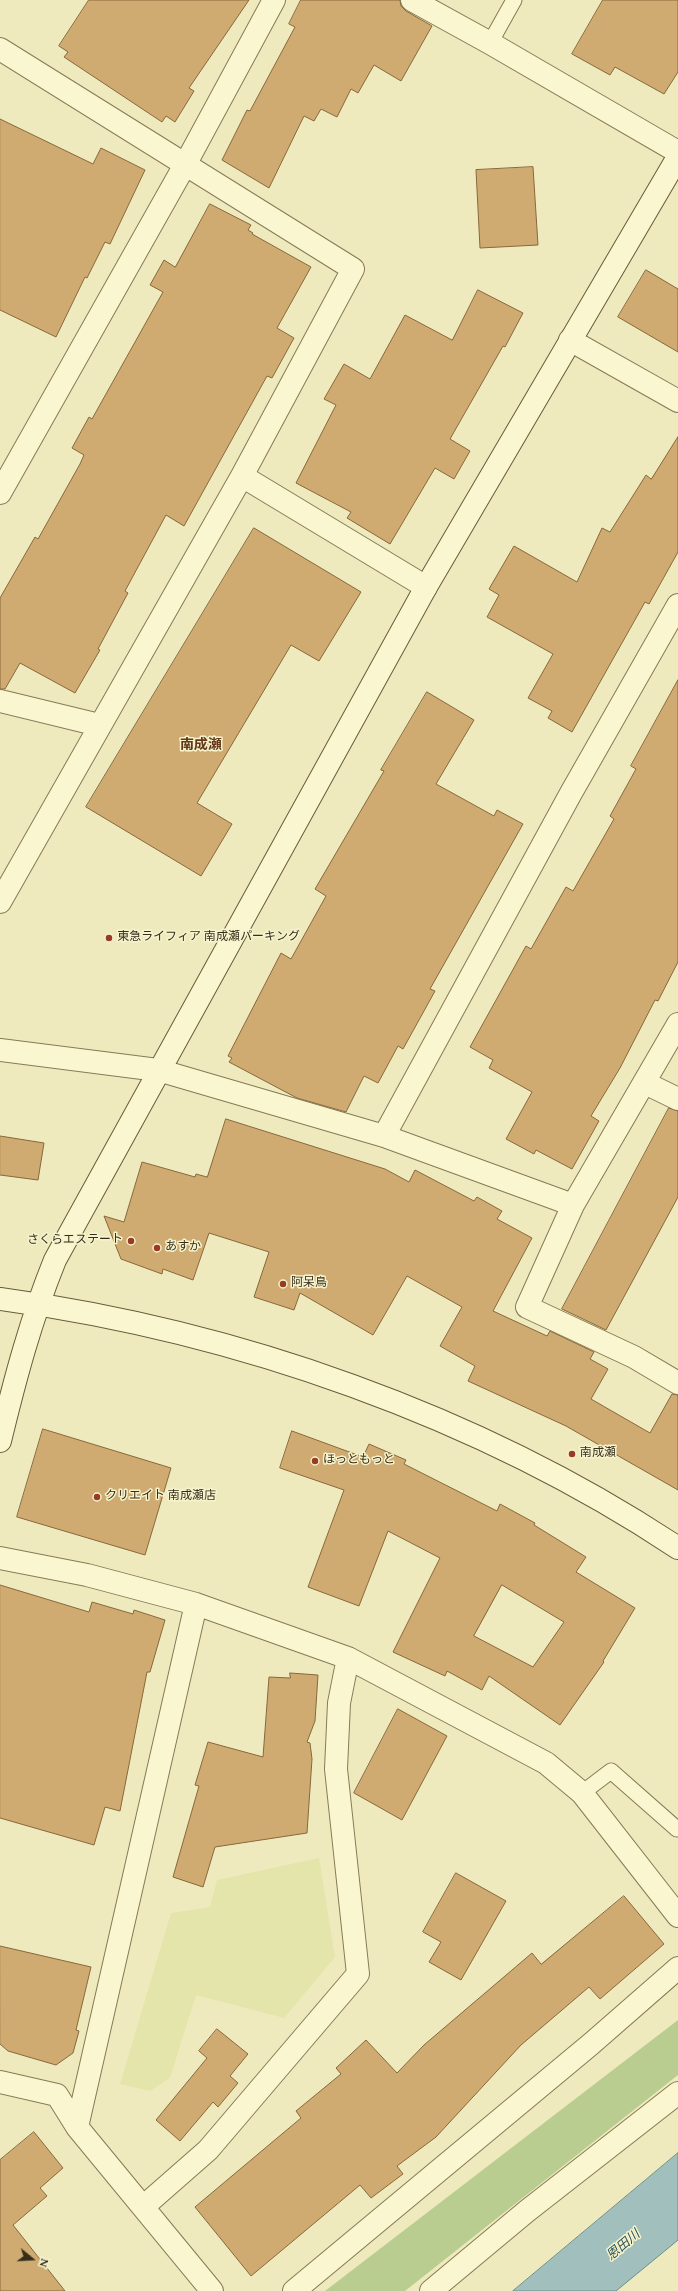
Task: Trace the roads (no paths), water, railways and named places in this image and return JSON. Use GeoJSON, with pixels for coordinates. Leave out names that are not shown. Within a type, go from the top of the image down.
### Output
{"type":"FeatureCollection","features":[{"type":"Feature","properties":{"kind":"street"},"geometry":{"type":"LineString","coordinates":[[0,493],[186,163],[274,0]]}},
{"type":"Feature","properties":{"kind":"street"},"geometry":{"type":"LineString","coordinates":[[412,0],[490,43],[678,152]]}},
{"type":"Feature","properties":{"kind":"street"},"geometry":{"type":"LineString","coordinates":[[0,49],[186,163],[353,269],[242,476],[99,725],[0,902]]}},
{"type":"Feature","properties":{"kind":"street"},"geometry":{"type":"LineString","coordinates":[[0,1441],[18,1364],[37,1304],[55,1260],[158,1070],[426,587],[678,156]]}},
{"type":"Feature","properties":{"kind":"street"},"geometry":{"type":"LineString","coordinates":[[570,340],[678,401]]}},
{"type":"Feature","properties":{"kind":"street"},"geometry":{"type":"LineString","coordinates":[[242,476],[426,587]]}},
{"type":"Feature","properties":{"kind":"street"},"geometry":{"type":"LineString","coordinates":[[384,1136],[571,793],[678,605]]}},
{"type":"Feature","properties":{"kind":"street"},"geometry":{"type":"LineString","coordinates":[[0,701],[99,725]]}},
{"type":"Feature","properties":{"kind":"street"},"geometry":{"type":"LineString","coordinates":[[678,1024],[573,1205],[527,1307],[634,1357],[678,1383]]}},
{"type":"Feature","properties":{"kind":"street"},"geometry":{"type":"LineString","coordinates":[[0,1050],[158,1070],[384,1136],[573,1205]]}},
{"type":"Feature","properties":{"kind":"street"},"geometry":{"type":"LineString","coordinates":[[645,1083],[678,1099]]}},
{"type":"Feature","properties":{"kind":"street"},"geometry":{"type":"LineString","coordinates":[[0,1299],[37,1304],[190,1337],[344,1381],[433,1417],[555,1474],[678,1548]]}},
{"type":"Feature","properties":{"kind":"street"},"geometry":{"type":"LineString","coordinates":[[0,1558],[87,1575],[196,1604],[348,1658],[546,1763],[582,1792],[678,1916]]}},
{"type":"Feature","properties":{"kind":"street"},"geometry":{"type":"LineString","coordinates":[[77,2127],[196,1604]]}},
{"type":"Feature","properties":{"kind":"street"},"geometry":{"type":"LineString","coordinates":[[143,2207],[208,2150],[358,1974],[336,1769],[339,1703],[348,1658]]}},
{"type":"Feature","properties":{"kind":"street"},"geometry":{"type":"LineString","coordinates":[[294,2291],[591,2044],[678,1968]]}},
{"type":"Feature","properties":{"kind":"street"},"geometry":{"type":"LineString","coordinates":[[0,2082],[57,2095],[77,2127],[212,2291]]}},
{"type":"Feature","properties":{"kind":"street"},"geometry":{"type":"LineString","coordinates":[[431,2291],[528,2211],[678,2093]]}},
{"type":"Feature","properties":{"kind":"lane"},"geometry":{"type":"LineString","coordinates":[[490,43],[514,0]]}},
{"type":"Feature","properties":{"kind":"lane"},"geometry":{"type":"LineString","coordinates":[[582,1792],[611,1771],[677,1829]]}},
{"type":"Feature","properties":{"kind":"water","name":"恩田川"},"geometry":{"type":"Polygon","coordinates":[[[678,2153],[678,2240],[616,2291],[513,2291],[678,2153]]]}},
{"type":"Feature","properties":{"kind":"place","name":"東急ライフィア 南成瀬パーキング"},"geometry":{"type":"Point","coordinates":[109,938]}},
{"type":"Feature","properties":{"kind":"place","name":"さくらエステート"},"geometry":{"type":"Point","coordinates":[131,1241]}},
{"type":"Feature","properties":{"kind":"place","name":"あすか"},"geometry":{"type":"Point","coordinates":[157,1248]}},
{"type":"Feature","properties":{"kind":"place","name":"阿呆鳥"},"geometry":{"type":"Point","coordinates":[283,1284]}},
{"type":"Feature","properties":{"kind":"place","name":"南成瀬"},"geometry":{"type":"Point","coordinates":[572,1454]}},
{"type":"Feature","properties":{"kind":"place","name":"ほっともっと"},"geometry":{"type":"Point","coordinates":[315,1461]}},
{"type":"Feature","properties":{"kind":"place","name":"クリエイト 南成瀬店"},"geometry":{"type":"Point","coordinates":[97,1497]}},
{"type":"Feature","properties":{"kind":"district","name":"南成瀬"},"geometry":{"type":"Point","coordinates":[201,746]}}]}
